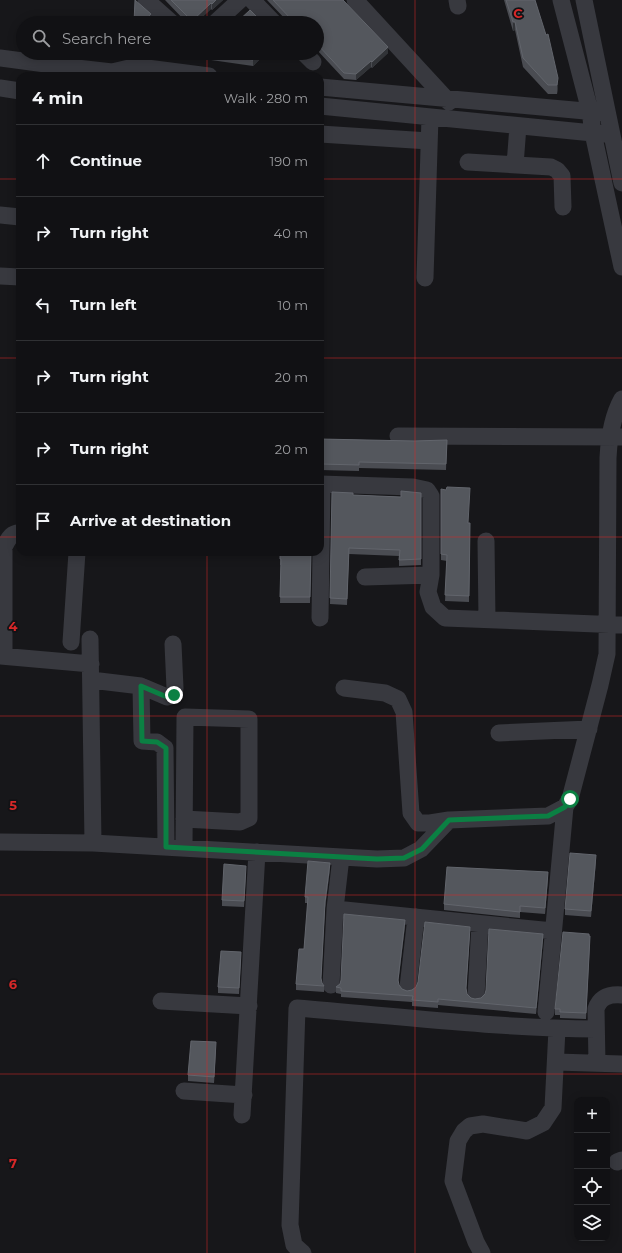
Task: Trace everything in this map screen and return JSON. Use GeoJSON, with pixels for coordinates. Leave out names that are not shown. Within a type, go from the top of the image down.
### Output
{"type":"FeatureCollection","features":[{"type":"Feature","properties":{"kind":"street"},"geometry":{"type":"LineString","coordinates":[[146,0],[164,16]]}},
{"type":"Feature","properties":{"kind":"street"},"geometry":{"type":"LineString","coordinates":[[223,16],[240,0]]}},
{"type":"Feature","properties":{"kind":"street"},"geometry":{"type":"LineString","coordinates":[[252,0],[267,16]]}},
{"type":"Feature","properties":{"kind":"street"},"geometry":{"type":"LineString","coordinates":[[355,0],[447,98],[464,121]]}},
{"type":"Feature","properties":{"kind":"street"},"geometry":{"type":"LineString","coordinates":[[561,0],[598,112],[611,134],[622,183]]}},
{"type":"Feature","properties":{"kind":"street"},"geometry":{"type":"LineString","coordinates":[[584,0],[598,112],[593,134],[617,224],[622,267]]}},
{"type":"Feature","properties":{"kind":"street"},"geometry":{"type":"LineString","coordinates":[[0,58],[67,72]]}},
{"type":"Feature","properties":{"kind":"street"},"geometry":{"type":"LineString","coordinates":[[122,72],[129,68],[147,68],[178,72]]}},
{"type":"Feature","properties":{"kind":"street"},"geometry":{"type":"LineString","coordinates":[[324,87],[598,112]]}},
{"type":"Feature","properties":{"kind":"street"},"geometry":{"type":"LineString","coordinates":[[0,88],[16,90]]}},
{"type":"Feature","properties":{"kind":"street"},"geometry":{"type":"LineString","coordinates":[[324,106],[593,134],[611,134]]}},
{"type":"Feature","properties":{"kind":"street"},"geometry":{"type":"LineString","coordinates":[[425,278],[430,117]]}},
{"type":"Feature","properties":{"kind":"street"},"geometry":{"type":"LineString","coordinates":[[515,165],[518,126]]}},
{"type":"Feature","properties":{"kind":"street"},"geometry":{"type":"LineString","coordinates":[[324,134],[429,141]]}},
{"type":"Feature","properties":{"kind":"street"},"geometry":{"type":"LineString","coordinates":[[468,162],[551,167],[557,170],[562,176],[563,208]]}},
{"type":"Feature","properties":{"kind":"street"},"geometry":{"type":"LineString","coordinates":[[0,215],[16,217]]}},
{"type":"Feature","properties":{"kind":"street"},"geometry":{"type":"LineString","coordinates":[[0,276],[16,277]]}},
{"type":"Feature","properties":{"kind":"street"},"geometry":{"type":"LineString","coordinates":[[546,1012],[565,807],[570,799],[615,625],[608,465],[616,437],[616,411],[622,399]]}},
{"type":"Feature","properties":{"kind":"street"},"geometry":{"type":"LineString","coordinates":[[398,436],[616,437]]}},
{"type":"Feature","properties":{"kind":"street"},"geometry":{"type":"LineString","coordinates":[[324,484],[412,487],[427,490],[431,496],[431,575],[428,592],[433,607],[445,618],[615,625]]}},
{"type":"Feature","properties":{"kind":"street"},"geometry":{"type":"LineString","coordinates":[[16,533],[9,537],[4,547],[2,656],[91,672],[141,686],[167,697],[174,695],[175,688],[173,644]]}},
{"type":"Feature","properties":{"kind":"street"},"geometry":{"type":"LineString","coordinates":[[486,541],[487,620]]}},
{"type":"Feature","properties":{"kind":"street"},"geometry":{"type":"LineString","coordinates":[[71,642],[77,556]]}},
{"type":"Feature","properties":{"kind":"street"},"geometry":{"type":"LineString","coordinates":[[320,556],[320,618]]}},
{"type":"Feature","properties":{"kind":"street"},"geometry":{"type":"LineString","coordinates":[[365,577],[431,575]]}},
{"type":"Feature","properties":{"kind":"street"},"geometry":{"type":"LineString","coordinates":[[90,639],[93,842]]}},
{"type":"Feature","properties":{"kind":"street"},"geometry":{"type":"LineString","coordinates":[[141,686],[142,741],[157,742],[166,748],[166,847]]}},
{"type":"Feature","properties":{"kind":"street"},"geometry":{"type":"LineString","coordinates":[[344,688],[385,693],[398,699],[404,712],[411,813],[418,823],[449,820],[548,816],[565,807]]}},
{"type":"Feature","properties":{"kind":"street"},"geometry":{"type":"LineString","coordinates":[[184,819],[240,822],[249,818],[249,719],[185,717],[184,819],[184,848]]}},
{"type":"Feature","properties":{"kind":"street"},"geometry":{"type":"LineString","coordinates":[[499,733],[589,729]]}},
{"type":"Feature","properties":{"kind":"street"},"geometry":{"type":"LineString","coordinates":[[0,842],[93,842],[377,859],[404,858],[422,849],[449,820]]}},
{"type":"Feature","properties":{"kind":"street"},"geometry":{"type":"LineString","coordinates":[[242,1115],[257,852]]}},
{"type":"Feature","properties":{"kind":"street"},"geometry":{"type":"LineString","coordinates":[[331,985],[335,909],[341,857]]}},
{"type":"Feature","properties":{"kind":"street"},"geometry":{"type":"LineString","coordinates":[[335,909],[553,931]]}},
{"type":"Feature","properties":{"kind":"street"},"geometry":{"type":"LineString","coordinates":[[408,988],[416,916]]}},
{"type":"Feature","properties":{"kind":"street"},"geometry":{"type":"LineString","coordinates":[[476,995],[480,924]]}},
{"type":"Feature","properties":{"kind":"street"},"geometry":{"type":"LineString","coordinates":[[597,1063],[596,1009],[599,1001],[605,997],[622,995]]}},
{"type":"Feature","properties":{"kind":"street"},"geometry":{"type":"LineString","coordinates":[[161,1001],[248,1006]]}},
{"type":"Feature","properties":{"kind":"street"},"geometry":{"type":"LineString","coordinates":[[302,1253],[294,1245],[290,1225],[297,1008],[557,1029],[596,1029]]}},
{"type":"Feature","properties":{"kind":"street"},"geometry":{"type":"LineString","coordinates":[[482,1253],[476,1242],[453,1181],[458,1141],[464,1131],[470,1126],[483,1124],[527,1131],[543,1123],[553,1108],[557,1029]]}},
{"type":"Feature","properties":{"kind":"street"},"geometry":{"type":"LineString","coordinates":[[556,1062],[622,1064]]}},
{"type":"Feature","properties":{"kind":"street"},"geometry":{"type":"LineString","coordinates":[[184,1091],[244,1095]]}},
{"type":"Feature","properties":{"kind":"building"},"geometry":{"type":"Polygon","coordinates":[[[135,0],[151,14],[149,16],[134,16],[135,0]]]}},
{"type":"Feature","properties":{"kind":"building"},"geometry":{"type":"Polygon","coordinates":[[[171,0],[216,0],[197,16],[187,16],[171,0]]]}},
{"type":"Feature","properties":{"kind":"building"},"geometry":{"type":"Polygon","coordinates":[[[273,0],[343,0],[388,47],[356,74],[344,73],[324,52],[324,16],[288,16],[273,0]]]}},
{"type":"Feature","properties":{"kind":"building"},"geometry":{"type":"Polygon","coordinates":[[[506,0],[535,0],[546,35],[548,34],[558,78],[557,85],[548,85],[523,58],[515,22],[513,22],[506,0]]]}},
{"type":"Feature","properties":{"kind":"building"},"geometry":{"type":"Polygon","coordinates":[[[250,10],[256,16],[244,16],[250,10]]]}},
{"type":"Feature","properties":{"kind":"building"},"geometry":{"type":"Polygon","coordinates":[[[324,439],[414,441],[447,440],[446,464],[359,462],[359,465],[324,464],[324,439]]]}},
{"type":"Feature","properties":{"kind":"building"},"geometry":{"type":"Polygon","coordinates":[[[447,487],[470,488],[468,523],[470,523],[469,596],[445,595],[447,555],[441,554],[441,489],[446,490],[447,487]]]}},
{"type":"Feature","properties":{"kind":"building"},"geometry":{"type":"Polygon","coordinates":[[[401,491],[421,493],[421,559],[399,560],[400,550],[349,548],[347,599],[330,598],[332,492],[353,493],[353,495],[401,497],[401,491]]]}},
{"type":"Feature","properties":{"kind":"building"},"geometry":{"type":"Polygon","coordinates":[[[280,556],[311,556],[310,597],[280,597],[280,556]]]}},
{"type":"Feature","properties":{"kind":"building"},"geometry":{"type":"Polygon","coordinates":[[[570,853],[596,855],[591,911],[565,909],[570,853]]]}},
{"type":"Feature","properties":{"kind":"building"},"geometry":{"type":"Polygon","coordinates":[[[308,861],[330,863],[325,902],[321,978],[324,986],[296,984],[299,949],[304,949],[308,897],[305,897],[308,861]]]}},
{"type":"Feature","properties":{"kind":"building"},"geometry":{"type":"Polygon","coordinates":[[[224,864],[246,866],[244,901],[222,900],[224,864]]]}},
{"type":"Feature","properties":{"kind":"building"},"geometry":{"type":"Polygon","coordinates":[[[447,867],[548,872],[545,908],[520,906],[520,912],[444,904],[447,867]]]}},
{"type":"Feature","properties":{"kind":"building"},"geometry":{"type":"Polygon","coordinates":[[[344,914],[405,920],[398,980],[402,989],[407,991],[416,987],[418,982],[425,922],[470,927],[466,988],[467,994],[471,998],[475,999],[481,998],[485,994],[486,990],[489,929],[543,934],[536,1008],[438,999],[438,1002],[412,1000],[413,996],[341,991],[341,988],[336,987],[340,984],[341,980],[344,914]]]}},
{"type":"Feature","properties":{"kind":"building"},"geometry":{"type":"Polygon","coordinates":[[[563,932],[589,934],[590,936],[586,1013],[560,1012],[560,1009],[555,1009],[563,932]]]}},
{"type":"Feature","properties":{"kind":"building"},"geometry":{"type":"Polygon","coordinates":[[[221,951],[241,952],[239,988],[218,987],[221,951]]]}},
{"type":"Feature","properties":{"kind":"building"},"geometry":{"type":"Polygon","coordinates":[[[191,1041],[216,1042],[214,1077],[188,1075],[191,1041]]]}},
{"type":"Feature","properties":{"kind":"route"},"geometry":{"type":"LineString","coordinates":[[174,695],[167,697],[141,686],[142,741],[149,740],[157,742],[166,748],[166,847],[377,859],[404,858],[422,849],[449,820],[548,816],[565,807],[570,799]]}}]}
